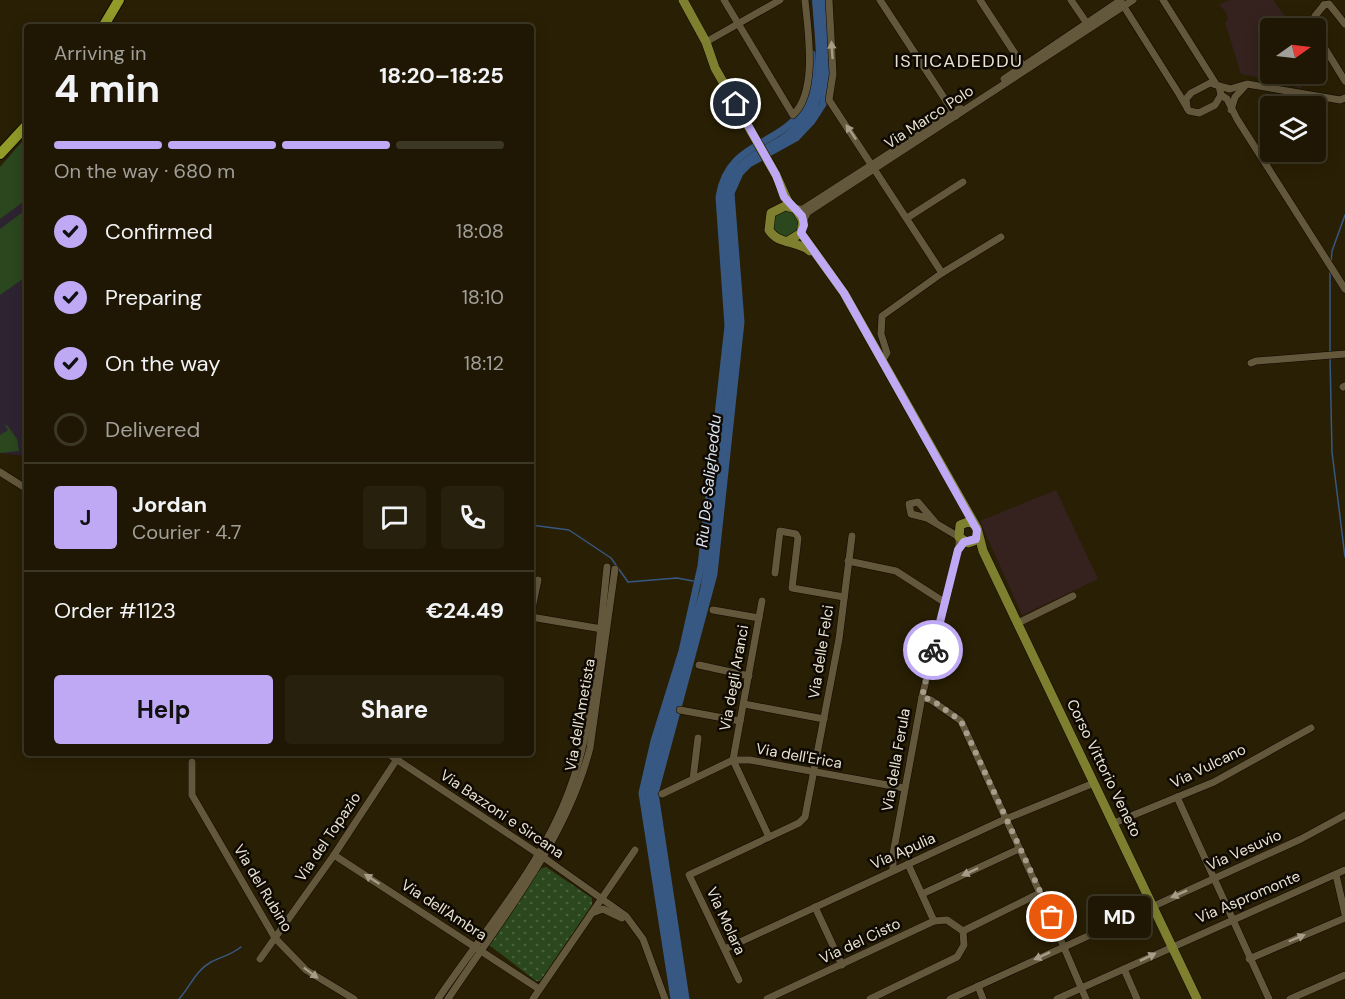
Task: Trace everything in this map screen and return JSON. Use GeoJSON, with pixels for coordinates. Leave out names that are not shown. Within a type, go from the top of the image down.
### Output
{"type":"FeatureCollection","features":[{"type":"Feature","properties":{"kind":"highway"},"geometry":{"type":"LineString","coordinates":[[105,24],[119,0]]}},
{"type":"Feature","properties":{"kind":"highway"},"geometry":{"type":"LineString","coordinates":[[0,154],[24,128]]}},
{"type":"Feature","properties":{"kind":"main road"},"geometry":{"type":"LineString","coordinates":[[682,0],[706,42],[715,68],[758,141],[793,208],[803,221],[801,233],[814,254],[838,284],[974,524]]}},
{"type":"Feature","properties":{"kind":"main road"},"geometry":{"type":"LineString","coordinates":[[780,185],[780,199],[769,218],[769,230],[776,239],[801,244],[814,254]]}},
{"type":"Feature","properties":{"kind":"main road"},"geometry":{"type":"LineString","coordinates":[[776,208],[793,208]]}},
{"type":"Feature","properties":{"kind":"main road"},"geometry":{"type":"LineString","coordinates":[[788,241],[801,233]]}},
{"type":"Feature","properties":{"kind":"main road"},"geometry":{"type":"LineString","coordinates":[[956,494],[966,541]]}},
{"type":"Feature","properties":{"kind":"main road"},"geometry":{"type":"LineString","coordinates":[[961,525],[974,524]]}},
{"type":"Feature","properties":{"kind":"main road"},"geometry":{"type":"LineString","coordinates":[[966,541],[974,524]]}},
{"type":"Feature","properties":{"kind":"main road","name":"Corso Vittorio Veneto"},"geometry":{"type":"LineString","coordinates":[[966,541],[983,551],[1197,999]]}},
{"type":"Feature","properties":{"kind":"street"},"geometry":{"type":"LineString","coordinates":[[724,0],[793,115],[807,93],[805,0]]}},
{"type":"Feature","properties":{"kind":"street"},"geometry":{"type":"LineString","coordinates":[[706,42],[737,25],[770,2],[780,0]]}},
{"type":"Feature","properties":{"kind":"street"},"geometry":{"type":"LineString","coordinates":[[829,0],[833,74],[830,100],[942,273]]}},
{"type":"Feature","properties":{"kind":"street"},"geometry":{"type":"LineString","coordinates":[[880,0],[955,114]]}},
{"type":"Feature","properties":{"kind":"street"},"geometry":{"type":"LineString","coordinates":[[980,0],[1025,69]]}},
{"type":"Feature","properties":{"kind":"street"},"geometry":{"type":"LineString","coordinates":[[1071,0],[1088,25]]}},
{"type":"Feature","properties":{"kind":"street","name":"Via Marco Polo"},"geometry":{"type":"LineString","coordinates":[[793,208],[803,209],[874,166],[1025,69],[1121,2],[1133,0]]}},
{"type":"Feature","properties":{"kind":"street"},"geometry":{"type":"LineString","coordinates":[[1163,0],[1325,258],[1341,275],[1343,286]]}},
{"type":"Feature","properties":{"kind":"street"},"geometry":{"type":"LineString","coordinates":[[1121,2],[1186,108],[1199,113],[1222,104],[1231,110]]}},
{"type":"Feature","properties":{"kind":"street"},"geometry":{"type":"LineString","coordinates":[[1314,18],[1326,2],[1345,24]]}},
{"type":"Feature","properties":{"kind":"street"},"geometry":{"type":"LineString","coordinates":[[1326,50],[1345,81]]}},
{"type":"Feature","properties":{"kind":"street"},"geometry":{"type":"LineString","coordinates":[[1179,94],[1188,96],[1206,85],[1217,85],[1230,89],[1247,84],[1343,99]]}},
{"type":"Feature","properties":{"kind":"street"},"geometry":{"type":"LineString","coordinates":[[1231,110],[1234,97],[1247,84]]}},
{"type":"Feature","properties":{"kind":"street"},"geometry":{"type":"LineString","coordinates":[[1215,105],[1221,95],[1240,91]]}},
{"type":"Feature","properties":{"kind":"street"},"geometry":{"type":"LineString","coordinates":[[1186,108],[1188,96]]}},
{"type":"Feature","properties":{"kind":"street","name":"Via Marco Polo"},"geometry":{"type":"LineString","coordinates":[[803,221],[807,212],[874,166]]}},
{"type":"Feature","properties":{"kind":"street"},"geometry":{"type":"LineString","coordinates":[[907,218],[963,182]]}},
{"type":"Feature","properties":{"kind":"street"},"geometry":{"type":"LineString","coordinates":[[882,361],[887,353],[881,334],[882,316],[942,273],[1001,237]]}},
{"type":"Feature","properties":{"kind":"street"},"geometry":{"type":"LineString","coordinates":[[1251,363],[1343,355]]}},
{"type":"Feature","properties":{"kind":"street"},"geometry":{"type":"LineString","coordinates":[[0,472],[24,487]]}},
{"type":"Feature","properties":{"kind":"street"},"geometry":{"type":"LineString","coordinates":[[935,522],[918,502],[909,504],[909,512],[935,522],[966,541]]}},
{"type":"Feature","properties":{"kind":"street"},"geometry":{"type":"LineString","coordinates":[[917,515],[922,508]]}},
{"type":"Feature","properties":{"kind":"street"},"geometry":{"type":"LineString","coordinates":[[945,528],[961,525]]}},
{"type":"Feature","properties":{"kind":"street"},"geometry":{"type":"LineString","coordinates":[[775,573],[780,531],[796,534],[798,538],[792,588],[844,597]]}},
{"type":"Feature","properties":{"kind":"street","name":"Via delle Felci"},"geometry":{"type":"LineString","coordinates":[[689,874],[799,823],[805,817],[824,719],[852,536]]}},
{"type":"Feature","properties":{"kind":"street","name":"Via della Ferula"},"geometry":{"type":"LineString","coordinates":[[893,870],[904,788],[922,697],[944,603],[966,541]]}},
{"type":"Feature","properties":{"kind":"street"},"geometry":{"type":"LineString","coordinates":[[848,561],[896,571],[944,603]]}},
{"type":"Feature","properties":{"kind":"street","name":"Via dell'Ametista"},"geometry":{"type":"LineString","coordinates":[[477,948],[540,855],[577,769],[604,629],[611,568]]}},
{"type":"Feature","properties":{"kind":"street"},"geometry":{"type":"LineString","coordinates":[[534,600],[538,580]]}},
{"type":"Feature","properties":{"kind":"street"},"geometry":{"type":"LineString","coordinates":[[1018,623],[1073,596]]}},
{"type":"Feature","properties":{"kind":"street","name":"Via degli Aranci"},"geometry":{"type":"LineString","coordinates":[[733,760],[762,601]]}},
{"type":"Feature","properties":{"kind":"street"},"geometry":{"type":"LineString","coordinates":[[713,610],[759,618]]}},
{"type":"Feature","properties":{"kind":"street"},"geometry":{"type":"LineString","coordinates":[[534,616],[604,629]]}},
{"type":"Feature","properties":{"kind":"street"},"geometry":{"type":"LineString","coordinates":[[699,665],[749,676]]}},
{"type":"Feature","properties":{"kind":"street"},"geometry":{"type":"LineString","coordinates":[[922,697],[932,700],[961,721],[1086,999]]}},
{"type":"Feature","properties":{"kind":"street"},"geometry":{"type":"LineString","coordinates":[[744,704],[824,719]]}},
{"type":"Feature","properties":{"kind":"street"},"geometry":{"type":"LineString","coordinates":[[680,710],[740,721]]}},
{"type":"Feature","properties":{"kind":"street","name":"Via Vulcano"},"geometry":{"type":"LineString","coordinates":[[1114,824],[1215,782],[1311,728]]}},
{"type":"Feature","properties":{"kind":"street"},"geometry":{"type":"LineString","coordinates":[[693,779],[698,738]]}},
{"type":"Feature","properties":{"kind":"street","name":"Via Bazzoni e Sircana"},"geometry":{"type":"LineString","coordinates":[[399,756],[602,898],[635,926]]}},
{"type":"Feature","properties":{"kind":"street","name":"Via del Topazio"},"geometry":{"type":"LineString","coordinates":[[260,959],[334,855],[354,819],[399,756]]}},
{"type":"Feature","properties":{"kind":"street"},"geometry":{"type":"LineString","coordinates":[[733,760],[769,837]]}},
{"type":"Feature","properties":{"kind":"street","name":"Via dell'Erica"},"geometry":{"type":"LineString","coordinates":[[662,795],[733,760],[750,760],[904,788]]}},
{"type":"Feature","properties":{"kind":"street","name":"Via del Rubino"},"geometry":{"type":"LineString","coordinates":[[192,762],[192,795],[275,938],[306,970],[354,999]]}},
{"type":"Feature","properties":{"kind":"street","name":"Via Apulia"},"geometry":{"type":"LineString","coordinates":[[725,949],[1005,819],[1094,783]]}},
{"type":"Feature","properties":{"kind":"street"},"geometry":{"type":"LineString","coordinates":[[1177,796],[1269,999]]}},
{"type":"Feature","properties":{"kind":"street","name":"Via Vesuvio"},"geometry":{"type":"LineString","coordinates":[[950,999],[1302,839],[1345,814]]}},
{"type":"Feature","properties":{"kind":"street"},"geometry":{"type":"LineString","coordinates":[[922,894],[1019,849]]}},
{"type":"Feature","properties":{"kind":"street"},"geometry":{"type":"LineString","coordinates":[[533,999],[635,850]]}},
{"type":"Feature","properties":{"kind":"street","name":"Via dell'Ambra"},"geometry":{"type":"LineString","coordinates":[[334,855],[539,989]]}},
{"type":"Feature","properties":{"kind":"street"},"geometry":{"type":"LineString","coordinates":[[908,864],[934,921],[947,920],[963,931]]}},
{"type":"Feature","properties":{"kind":"street","name":"Via Aspromonte"},"geometry":{"type":"LineString","coordinates":[[1057,999],[1232,918],[1345,870]]}},
{"type":"Feature","properties":{"kind":"street","name":"Via Molara"},"geometry":{"type":"LineString","coordinates":[[689,874],[739,980]]}},
{"type":"Feature","properties":{"kind":"street"},"geometry":{"type":"LineString","coordinates":[[1250,959],[1345,916],[1336,874]]}},
{"type":"Feature","properties":{"kind":"street"},"geometry":{"type":"LineString","coordinates":[[963,931],[1040,893]]}},
{"type":"Feature","properties":{"kind":"street"},"geometry":{"type":"LineString","coordinates":[[815,907],[842,965]]}},
{"type":"Feature","properties":{"kind":"street"},"geometry":{"type":"LineString","coordinates":[[591,913],[603,909],[635,926],[646,947],[665,997],[656,999]]}},
{"type":"Feature","properties":{"kind":"street","name":"Via del Cisto"},"geometry":{"type":"LineString","coordinates":[[767,999],[934,921]]}},
{"type":"Feature","properties":{"kind":"street"},"geometry":{"type":"LineString","coordinates":[[870,999],[957,957],[964,945],[963,931]]}},
{"type":"Feature","properties":{"kind":"street"},"geometry":{"type":"LineString","coordinates":[[438,999],[477,948]]}},
{"type":"Feature","properties":{"kind":"street"},"geometry":{"type":"LineString","coordinates":[[448,999],[477,948]]}},
{"type":"Feature","properties":{"kind":"street"},"geometry":{"type":"LineString","coordinates":[[1124,969],[1137,999]]}},
{"type":"Feature","properties":{"kind":"street"},"geometry":{"type":"LineString","coordinates":[[1290,999],[1345,975]]}},
{"type":"Feature","properties":{"kind":"street"},"geometry":{"type":"LineString","coordinates":[[978,986],[984,999]]}},
{"type":"Feature","properties":{"kind":"shaded area"},"geometry":{"type":"Polygon","coordinates":[[[1231,0],[1273,0],[1286,18],[1260,18],[1260,78],[1241,74],[1225,22],[1228,20],[1227,14],[1219,4],[1231,0]]]}},
{"type":"Feature","properties":{"kind":"shaded area"},"geometry":{"type":"Polygon","coordinates":[[[1289,84],[1303,85],[1301,89],[1289,84]]]}},
{"type":"Feature","properties":{"kind":"shaded area"},"geometry":{"type":"Polygon","coordinates":[[[24,139],[24,456],[0,453],[0,167],[24,139]]]}},
{"type":"Feature","properties":{"kind":"shaded area"},"geometry":{"type":"Polygon","coordinates":[[[1056,490],[1098,579],[1022,615],[980,521],[1056,490]]]}},
{"type":"Feature","properties":{"kind":"green space"},"geometry":{"type":"Polygon","coordinates":[[[24,139],[24,201],[0,219],[0,167],[24,139]]]}},
{"type":"Feature","properties":{"kind":"green space"},"geometry":{"type":"Polygon","coordinates":[[[786,210],[795,214],[799,223],[795,232],[786,236],[777,232],[773,223],[777,214],[786,210]]]}},
{"type":"Feature","properties":{"kind":"green space"},"geometry":{"type":"Polygon","coordinates":[[[24,211],[24,278],[0,295],[0,229],[24,211]]]}},
{"type":"Feature","properties":{"kind":"green space"},"geometry":{"type":"Polygon","coordinates":[[[7,425],[17,439],[19,451],[0,453],[0,435],[8,430],[5,426],[7,425]]]}},
{"type":"Feature","properties":{"kind":"green space"},"geometry":{"type":"Polygon","coordinates":[[[546,867],[592,898],[592,905],[540,981],[536,981],[489,945],[540,869],[546,867]]]}},
{"type":"Feature","properties":{"kind":"waterway","name":"Riu De Saligheddu"},"geometry":{"type":"LineString","coordinates":[[680,999],[651,811],[650,786],[705,590],[709,566],[735,335],[726,192],[734,176],[745,164],[793,133],[806,118],[815,101],[821,63],[817,0]]}},
{"type":"Feature","properties":{"kind":"waterway","name":"Riu De Saligheddu"},"geometry":{"type":"LineString","coordinates":[[686,999],[655,793],[714,574],[741,322],[731,193],[740,173],[749,164],[796,138],[812,121],[823,104],[828,72],[823,0]]}},
{"type":"Feature","properties":{"kind":"waterway","name":"Riu De Saligheddu"},"geometry":{"type":"LineString","coordinates":[[674,999],[642,793],[654,741],[682,651],[701,566],[728,326],[719,197],[726,174],[739,158],[789,125],[802,109],[811,87],[812,54]]}},
{"type":"Feature","properties":{"kind":"waterway"},"geometry":{"type":"LineString","coordinates":[[1331,263],[1332,251],[1345,215]]}},
{"type":"Feature","properties":{"kind":"waterway"},"geometry":{"type":"LineString","coordinates":[[1330,270],[1330,353]]}},
{"type":"Feature","properties":{"kind":"waterway"},"geometry":{"type":"LineString","coordinates":[[1330,357],[1332,452],[1345,557]]}},
{"type":"Feature","properties":{"kind":"waterway"},"geometry":{"type":"LineString","coordinates":[[534,525],[569,530],[611,558],[628,582],[677,578],[693,581]]}},
{"type":"Feature","properties":{"kind":"waterway","name":"Riu De Saligheddu"},"geometry":{"type":"LineString","coordinates":[[702,586],[705,590]]}},
{"type":"Feature","properties":{"kind":"waterway"},"geometry":{"type":"LineString","coordinates":[[179,999],[206,965],[241,947]]}},
{"type":"Feature","properties":{"kind":"way so far"},"geometry":{"type":"LineString","coordinates":[[933,650],[922,697],[932,700],[961,721],[1052,917]]}},
{"type":"Feature","properties":{"kind":"place","name":"MD"},"geometry":{"type":"Point","coordinates":[1052,917]}},
{"type":"Feature","properties":{"kind":"district","name":"ISTICADEDDU"},"geometry":{"type":"Point","coordinates":[959,61]}},
{"type":"Feature","properties":{"kind":"route"},"geometry":{"type":"LineString","coordinates":[[736,104],[776,175],[784,197],[790,206],[800,212],[804,225],[801,233],[807,244],[844,293],[977,530],[976,539],[970,543],[964,542],[958,550],[933,650]]}}]}
